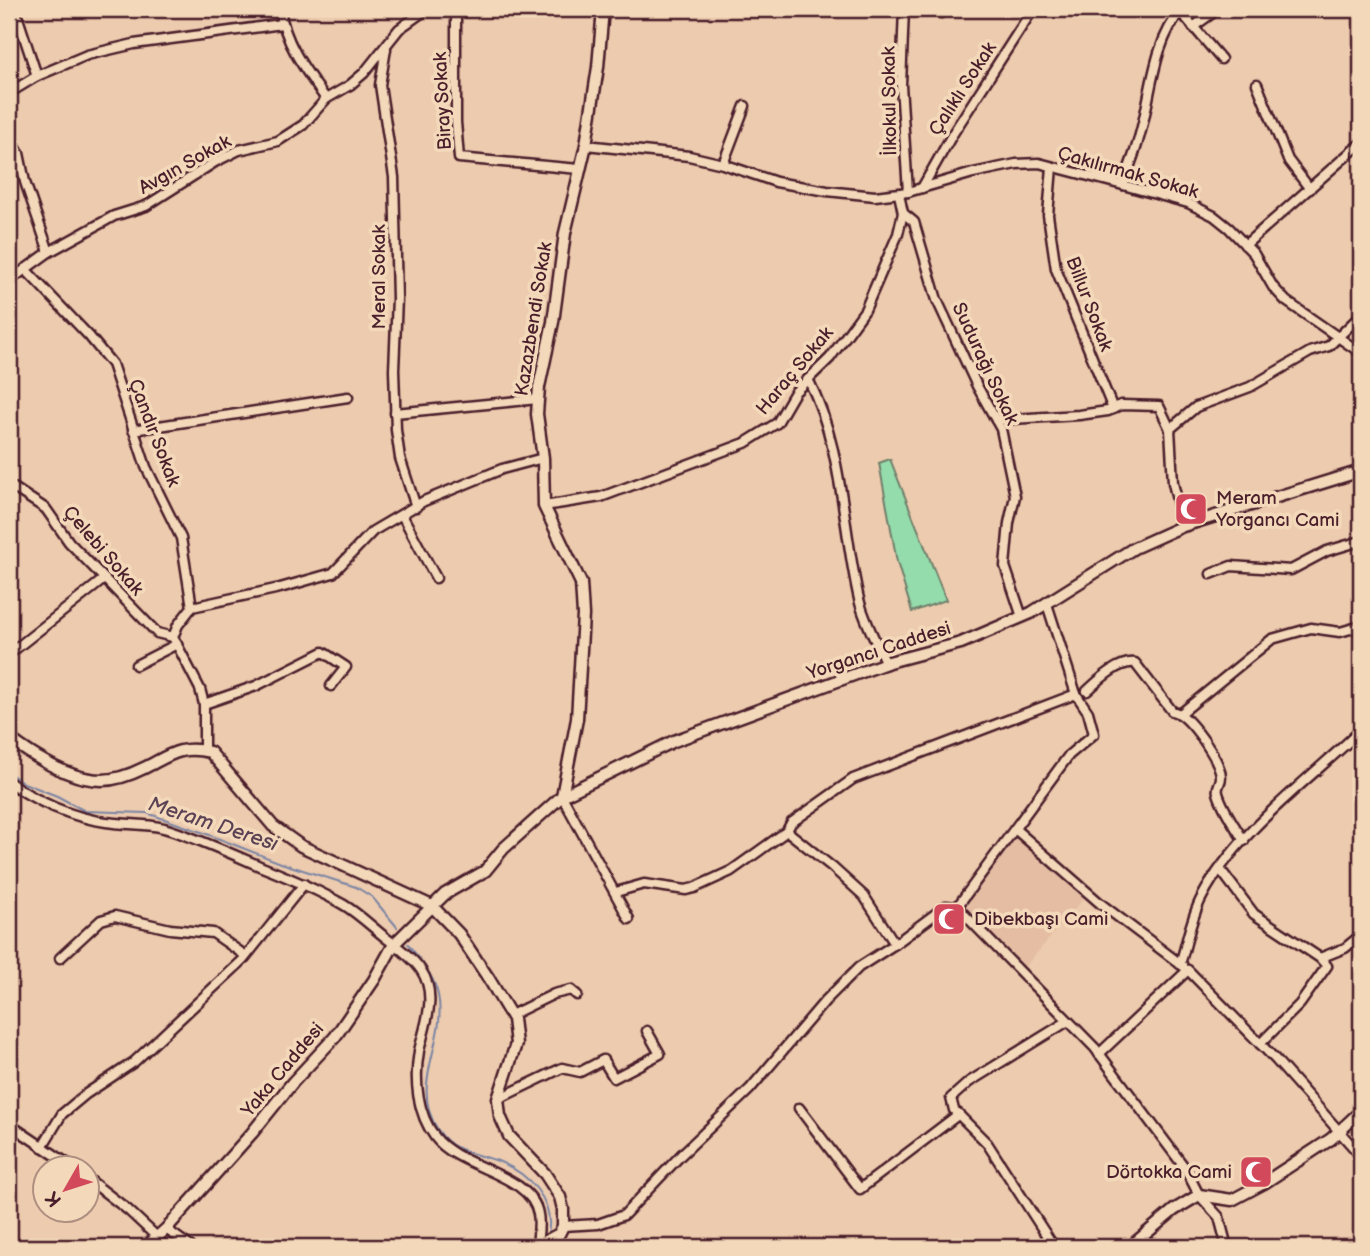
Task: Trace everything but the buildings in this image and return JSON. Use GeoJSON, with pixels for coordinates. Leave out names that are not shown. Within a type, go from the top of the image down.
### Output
{"type":"FeatureCollection","features":[{"type":"Feature","properties":{"kind":"street"},"geometry":{"type":"LineString","coordinates":[[15,9],[37,76]]}},
{"type":"Feature","properties":{"kind":"street"},"geometry":{"type":"LineString","coordinates":[[281,9],[282,24],[300,64],[327,99]]}},
{"type":"Feature","properties":{"kind":"street","name":"Avgın Sokak"},"geometry":{"type":"LineString","coordinates":[[9,281],[49,252],[114,216],[146,206],[215,162],[239,150],[278,141],[303,125],[327,99],[364,73],[399,29],[427,9]]}},
{"type":"Feature","properties":{"kind":"street","name":"Biray Sokak"},"geometry":{"type":"LineString","coordinates":[[456,9],[456,122],[459,158],[579,169]]}},
{"type":"Feature","properties":{"kind":"street","name":"Kazazbendi Sokak"},"geometry":{"type":"LineString","coordinates":[[562,796],[577,719],[583,615],[582,583],[544,506],[543,458],[537,414],[565,233],[586,145],[598,67],[603,9]]}},
{"type":"Feature","properties":{"kind":"street","name":"İlkokul Sokak"},"geometry":{"type":"LineString","coordinates":[[903,193],[901,85],[904,9]]}},
{"type":"Feature","properties":{"kind":"street","name":"Çalıklı Sokak"},"geometry":{"type":"LineString","coordinates":[[922,188],[952,135],[1033,9]]}},
{"type":"Feature","properties":{"kind":"street"},"geometry":{"type":"LineString","coordinates":[[1193,27],[1218,9]]}},
{"type":"Feature","properties":{"kind":"street"},"geometry":{"type":"LineString","coordinates":[[1123,185],[1139,138],[1162,41],[1172,20],[1181,10],[1221,59]]}},
{"type":"Feature","properties":{"kind":"street"},"geometry":{"type":"LineString","coordinates":[[9,93],[37,76],[87,55],[134,44],[282,24]]}},
{"type":"Feature","properties":{"kind":"street","name":"Meral Sokak"},"geometry":{"type":"LineString","coordinates":[[386,45],[380,85],[394,177],[397,299],[395,413],[400,458],[416,507]]}},
{"type":"Feature","properties":{"kind":"street"},"geometry":{"type":"LineString","coordinates":[[1258,84],[1288,160],[1310,189]]}},
{"type":"Feature","properties":{"kind":"street"},"geometry":{"type":"LineString","coordinates":[[723,164],[744,106]]}},
{"type":"Feature","properties":{"kind":"street"},"geometry":{"type":"LineString","coordinates":[[9,138],[19,153],[25,182],[49,252]]}},
{"type":"Feature","properties":{"kind":"street"},"geometry":{"type":"LineString","coordinates":[[1245,245],[1361,142]]}},
{"type":"Feature","properties":{"kind":"street","name":"Çakılırmak Sokak"},"geometry":{"type":"LineString","coordinates":[[586,145],[689,156],[776,182],[875,196],[903,193],[1016,164],[1040,163],[1123,185],[1188,203],[1222,222],[1254,254],[1273,287],[1286,301],[1361,352]]}},
{"type":"Feature","properties":{"kind":"street","name":"Billur Sokak"},"geometry":{"type":"LineString","coordinates":[[1052,167],[1048,215],[1056,269],[1113,409]]}},
{"type":"Feature","properties":{"kind":"street","name":"Haraç Sokak"},"geometry":{"type":"LineString","coordinates":[[544,506],[601,497],[745,443],[777,423],[795,392],[830,358],[864,310],[898,234],[903,213],[903,193]]}},
{"type":"Feature","properties":{"kind":"street","name":"Sudurağı Sokak"},"geometry":{"type":"LineString","coordinates":[[903,213],[914,222],[937,300],[1001,429],[1015,496],[1009,523],[1005,566],[1021,617]]}},
{"type":"Feature","properties":{"kind":"street","name":"Çandır Sokak"},"geometry":{"type":"LineString","coordinates":[[24,269],[89,336],[112,364],[146,467],[181,538],[192,607]]}},
{"type":"Feature","properties":{"kind":"street"},"geometry":{"type":"LineString","coordinates":[[1170,429],[1196,407],[1250,387],[1310,352],[1329,346],[1361,315]]}},
{"type":"Feature","properties":{"kind":"street"},"geometry":{"type":"LineString","coordinates":[[808,380],[819,400],[838,471],[860,601],[886,664]]}},
{"type":"Feature","properties":{"kind":"street"},"geometry":{"type":"LineString","coordinates":[[133,430],[348,397]]}},
{"type":"Feature","properties":{"kind":"street"},"geometry":{"type":"LineString","coordinates":[[395,413],[538,399]]}},
{"type":"Feature","properties":{"kind":"street"},"geometry":{"type":"LineString","coordinates":[[996,420],[1079,415],[1121,405],[1159,406],[1170,429],[1173,483],[1183,526]]}},
{"type":"Feature","properties":{"kind":"street"},"geometry":{"type":"LineString","coordinates":[[204,750],[204,704],[200,689],[175,640],[178,625],[192,607],[280,588],[333,573],[373,531],[416,507],[502,469],[543,458]]}},
{"type":"Feature","properties":{"kind":"street","name":"Yorgancı Caddesi"},"geometry":{"type":"LineString","coordinates":[[432,906],[445,894],[485,871],[503,849],[562,796],[674,741],[886,664],[961,643],[1047,604],[1133,548],[1183,526],[1361,471]]}},
{"type":"Feature","properties":{"kind":"street","name":"Çelebi Sokak"},"geometry":{"type":"LineString","coordinates":[[9,487],[15,488],[46,509],[69,542],[157,633],[175,640]]}},
{"type":"Feature","properties":{"kind":"street"},"geometry":{"type":"LineString","coordinates":[[402,515],[436,578]]}},
{"type":"Feature","properties":{"kind":"street"},"geometry":{"type":"LineString","coordinates":[[1211,574],[1231,566],[1292,570],[1327,551],[1361,541]]}},
{"type":"Feature","properties":{"kind":"street"},"geometry":{"type":"LineString","coordinates":[[9,654],[104,579]]}},
{"type":"Feature","properties":{"kind":"street"},"geometry":{"type":"LineString","coordinates":[[957,906],[1069,755],[1094,734],[1088,712],[1076,694],[1047,604]]}},
{"type":"Feature","properties":{"kind":"street"},"geometry":{"type":"LineString","coordinates":[[1180,714],[1272,639],[1311,628],[1340,632],[1361,626]]}},
{"type":"Feature","properties":{"kind":"street"},"geometry":{"type":"LineString","coordinates":[[136,665],[175,640]]}},
{"type":"Feature","properties":{"kind":"street"},"geometry":{"type":"LineString","coordinates":[[204,704],[256,685],[323,652],[346,667],[331,686]]}},
{"type":"Feature","properties":{"kind":"street"},"geometry":{"type":"LineString","coordinates":[[1087,691],[1102,677],[1124,664],[1135,663],[1172,711],[1180,714],[1200,733],[1221,777],[1217,789],[1224,807],[1244,841]]}},
{"type":"Feature","properties":{"kind":"street"},"geometry":{"type":"LineString","coordinates":[[616,892],[644,884],[686,890],[694,888],[731,871],[787,831],[791,823],[853,779],[1076,694]]}},
{"type":"Feature","properties":{"kind":"street"},"geometry":{"type":"LineString","coordinates":[[1099,1054],[1184,967],[1200,901],[1220,869],[1264,818],[1361,730]]}},
{"type":"Feature","properties":{"kind":"street"},"geometry":{"type":"LineString","coordinates":[[9,738],[36,757],[57,767],[83,777],[103,780],[143,769],[177,750],[195,748],[210,752],[273,826],[301,846],[432,906],[459,934],[511,1015],[516,1044],[498,1099],[500,1116],[509,1136],[545,1174],[560,1197],[563,1209],[559,1234],[536,1246]]}},
{"type":"Feature","properties":{"kind":"street"},"geometry":{"type":"LineString","coordinates":[[9,782],[42,801],[73,814],[105,822],[163,828],[304,884],[345,906],[394,944],[420,968],[429,985],[430,1008],[419,1055],[417,1096],[424,1120],[436,1138],[452,1153],[523,1188],[538,1212],[536,1246]]}},
{"type":"Feature","properties":{"kind":"street"},"geometry":{"type":"LineString","coordinates":[[562,796],[629,919]]}},
{"type":"Feature","properties":{"kind":"street"},"geometry":{"type":"LineString","coordinates":[[1015,829],[1101,904],[1184,967],[1341,1130],[1361,1156]]}},
{"type":"Feature","properties":{"kind":"street"},"geometry":{"type":"LineString","coordinates":[[787,831],[864,896],[895,944]]}},
{"type":"Feature","properties":{"kind":"street"},"geometry":{"type":"LineString","coordinates":[[1220,869],[1254,914],[1320,958],[1326,966],[1300,1004],[1260,1044]]}},
{"type":"Feature","properties":{"kind":"street"},"geometry":{"type":"LineString","coordinates":[[43,1147],[62,1114],[86,1094],[134,1062],[246,956],[304,884]]}},
{"type":"Feature","properties":{"kind":"street","name":"Yaka Caddesi"},"geometry":{"type":"LineString","coordinates":[[146,1247],[166,1229],[335,1037],[394,944],[432,906]]}},
{"type":"Feature","properties":{"kind":"street"},"geometry":{"type":"LineString","coordinates":[[562,1226],[598,1224],[624,1214],[750,1089],[825,1001],[859,967],[946,906],[957,906],[1099,1054],[1185,1168],[1199,1195],[1219,1216],[1227,1247]]}},
{"type":"Feature","properties":{"kind":"street"},"geometry":{"type":"LineString","coordinates":[[60,958],[101,920],[115,916],[170,929],[213,933],[246,956]]}},
{"type":"Feature","properties":{"kind":"street"},"geometry":{"type":"LineString","coordinates":[[1320,958],[1345,948],[1361,935]]}},
{"type":"Feature","properties":{"kind":"street"},"geometry":{"type":"LineString","coordinates":[[511,1015],[554,994],[571,990],[578,995]]}},
{"type":"Feature","properties":{"kind":"street"},"geometry":{"type":"LineString","coordinates":[[1054,1247],[987,1143],[954,1110],[951,1098],[1068,1021]]}},
{"type":"Feature","properties":{"kind":"street"},"geometry":{"type":"LineString","coordinates":[[498,1099],[562,1068],[580,1072],[603,1060],[614,1078],[660,1054],[647,1031]]}},
{"type":"Feature","properties":{"kind":"street"},"geometry":{"type":"LineString","coordinates":[[799,1108],[860,1189],[959,1114]]}},
{"type":"Feature","properties":{"kind":"street"},"geometry":{"type":"LineString","coordinates":[[1130,1247],[1174,1209],[1199,1195],[1232,1200],[1264,1183],[1341,1130],[1361,1111]]}},
{"type":"Feature","properties":{"kind":"street"},"geometry":{"type":"LineString","coordinates":[[9,1125],[53,1154]]}},
{"type":"Feature","properties":{"kind":"street"},"geometry":{"type":"LineString","coordinates":[[102,1190],[157,1237]]}},
{"type":"Feature","properties":{"kind":"street"},"geometry":{"type":"LineString","coordinates":[[166,1229],[191,1247]]}},
{"type":"Feature","properties":{"kind":"shaded area"},"geometry":{"type":"Polygon","coordinates":[[[1014,837],[1084,898],[1024,968],[962,909],[1014,837]]]}},
{"type":"Feature","properties":{"kind":"green space"},"geometry":{"type":"Polygon","coordinates":[[[890,459],[946,600],[912,612],[897,562],[879,463],[890,459]]]}},
{"type":"Feature","properties":{"kind":"waterway","name":"Meram Deresi"},"geometry":{"type":"LineString","coordinates":[[9,773],[24,783],[85,811],[147,813],[281,863],[356,887],[372,897],[397,927]]}},
{"type":"Feature","properties":{"kind":"waterway","name":"Meram Deresi"},"geometry":{"type":"LineString","coordinates":[[408,944],[430,974],[438,995],[438,1029],[427,1079],[430,1113],[438,1130],[458,1148],[498,1161],[529,1180],[537,1189],[547,1210],[548,1234]]}},
{"type":"Feature","properties":{"kind":"place","name":"Meram Yorgancı Cami"},"geometry":{"type":"Point","coordinates":[1191,509]}},
{"type":"Feature","properties":{"kind":"place","name":"Dibekbaşı Cami"},"geometry":{"type":"Point","coordinates":[949,919]}},
{"type":"Feature","properties":{"kind":"place","name":"Dörtokka Cami"},"geometry":{"type":"Point","coordinates":[1256,1172]}}]}
